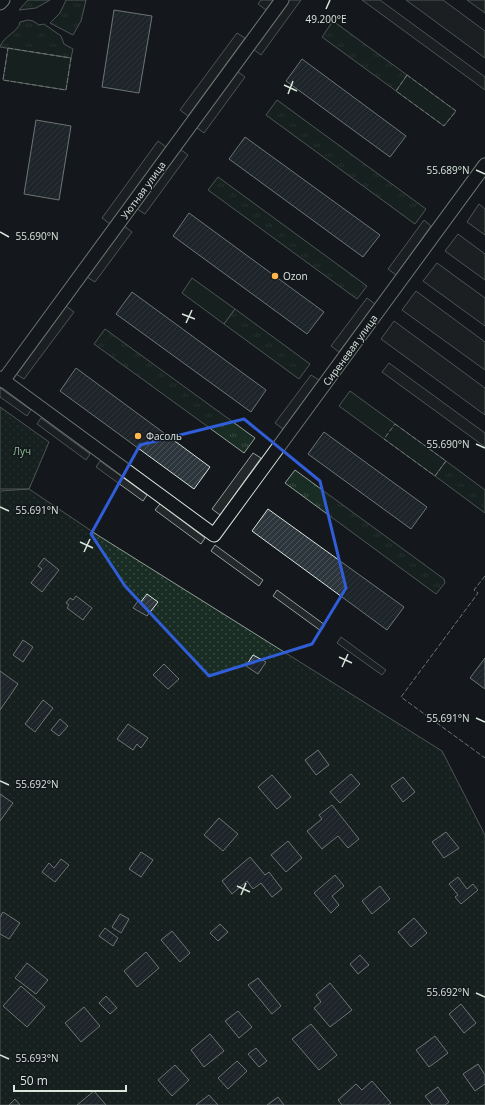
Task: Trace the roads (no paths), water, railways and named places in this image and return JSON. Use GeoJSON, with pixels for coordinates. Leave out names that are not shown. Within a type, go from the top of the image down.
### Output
{"type":"FeatureCollection","features":[{"type":"Feature","properties":{"kind":"street"},"geometry":{"type":"LineString","coordinates":[[0,3],[3,0]]}},
{"type":"Feature","properties":{"kind":"street","name":"Уютная улица"},"geometry":{"type":"LineString","coordinates":[[2,380],[282,0]]}},
{"type":"Feature","properties":{"kind":"street","name":"Сиреневая улица"},"geometry":{"type":"LineString","coordinates":[[2,380],[214,535],[485,165]]}},
{"type":"Feature","properties":{"kind":"place","name":"Ozon"},"geometry":{"type":"Point","coordinates":[275,276]}},
{"type":"Feature","properties":{"kind":"place","name":"Фасоль"},"geometry":{"type":"Point","coordinates":[138,436]}},
{"type":"Feature","properties":{"kind":"park label","name":"Луч"},"geometry":{"type":"Point","coordinates":[22,451]}}]}
